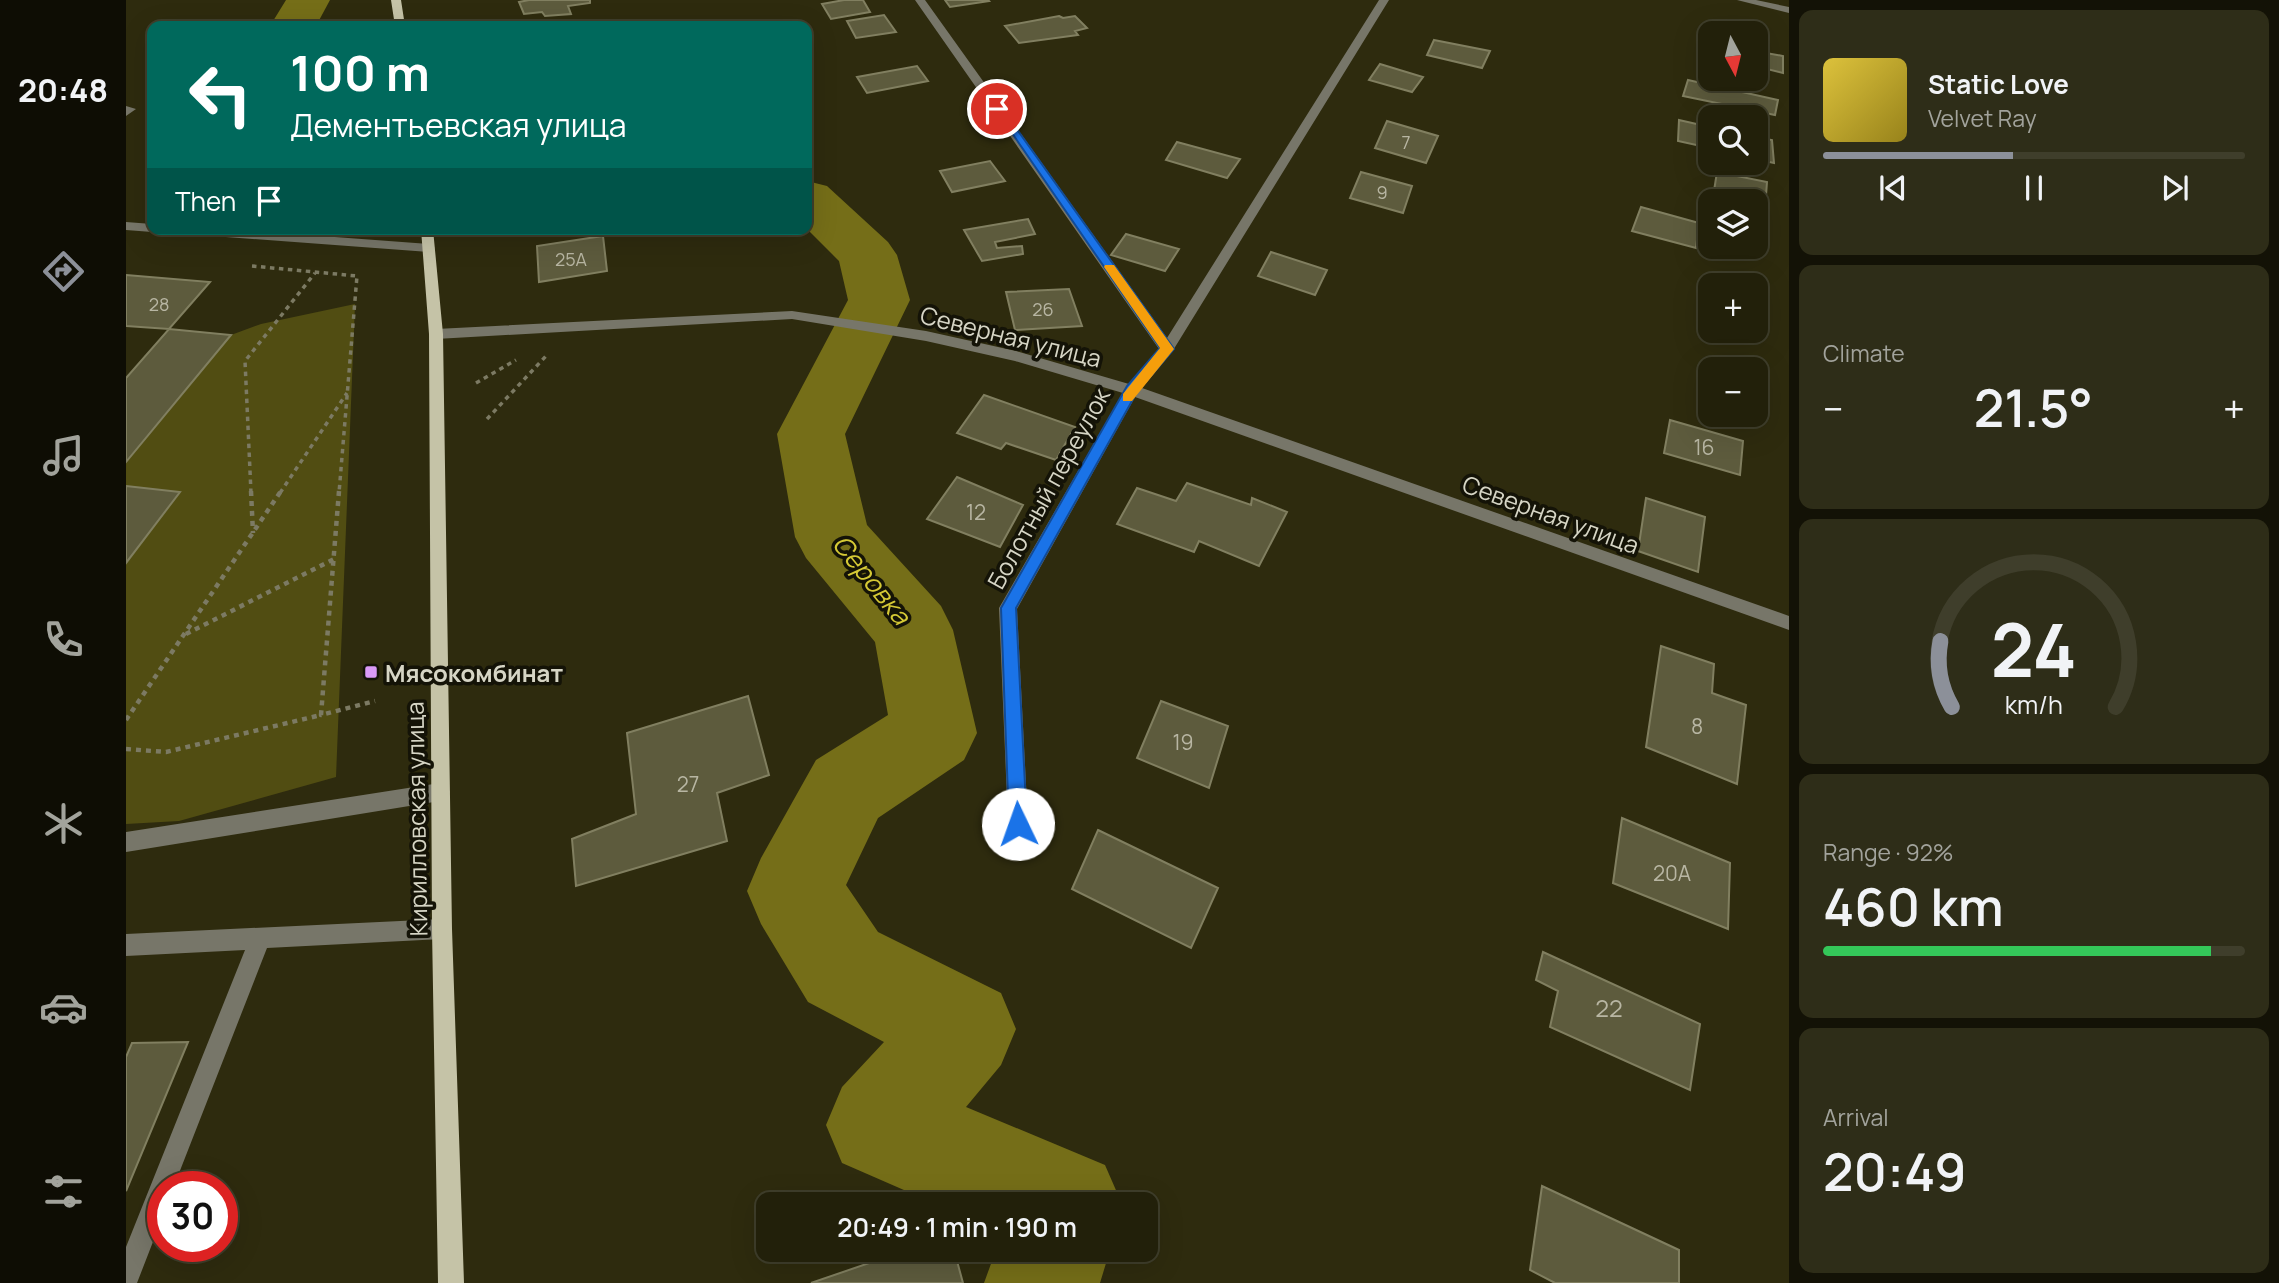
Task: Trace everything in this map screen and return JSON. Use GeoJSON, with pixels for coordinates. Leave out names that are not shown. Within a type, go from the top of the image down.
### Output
{"type":"FeatureCollection","features":[{"type":"Feature","properties":{"kind":"main road"},"geometry":{"type":"LineString","coordinates":[[396,0],[399,21]]}},
{"type":"Feature","properties":{"kind":"main road","name":"Кирилловская улица"},"geometry":{"type":"LineString","coordinates":[[428,239],[436,334],[442,929],[451,1283]]}},
{"type":"Feature","properties":{"kind":"street"},"geometry":{"type":"LineString","coordinates":[[920,0],[1167,349]]}},
{"type":"Feature","properties":{"kind":"street","name":"Болотный переулок"},"geometry":{"type":"LineString","coordinates":[[1018,824],[1009,608],[1132,390],[1167,349],[1384,0]]}},
{"type":"Feature","properties":{"kind":"street"},"geometry":{"type":"LineString","coordinates":[[1742,0],[1789,10]]}},
{"type":"Feature","properties":{"kind":"street"},"geometry":{"type":"LineString","coordinates":[[126,226],[147,228]]}},
{"type":"Feature","properties":{"kind":"street"},"geometry":{"type":"LineString","coordinates":[[326,235],[428,239]]}},
{"type":"Feature","properties":{"kind":"street","name":"Северная улица"},"geometry":{"type":"LineString","coordinates":[[436,334],[792,315],[926,336],[1016,356],[1132,390],[1789,623]]}},
{"type":"Feature","properties":{"kind":"street"},"geometry":{"type":"LineString","coordinates":[[126,842],[440,792]]}},
{"type":"Feature","properties":{"kind":"street"},"geometry":{"type":"LineString","coordinates":[[126,945],[442,929]]}},
{"type":"Feature","properties":{"kind":"street"},"geometry":{"type":"LineString","coordinates":[[126,1278],[260,939]]}},
{"type":"Feature","properties":{"kind":"path"},"geometry":{"type":"LineString","coordinates":[[248,265],[357,276],[321,715]]}},
{"type":"Feature","properties":{"kind":"path"},"geometry":{"type":"LineString","coordinates":[[253,533],[245,361],[316,272]]}},
{"type":"Feature","properties":{"kind":"path"},"geometry":{"type":"LineString","coordinates":[[487,419],[574,326]]}},
{"type":"Feature","properties":{"kind":"path"},"geometry":{"type":"LineString","coordinates":[[126,720],[348,392]]}},
{"type":"Feature","properties":{"kind":"path"},"geometry":{"type":"LineString","coordinates":[[183,635],[335,558]]}},
{"type":"Feature","properties":{"kind":"path"},"geometry":{"type":"LineString","coordinates":[[126,749],[166,752],[374,701]]}},
{"type":"Feature","properties":{"kind":"shaded area"},"geometry":{"type":"Polygon","coordinates":[[[355,304],[336,777],[179,821],[126,824],[126,563],[180,492],[126,486],[126,462],[231,335],[261,324],[355,304]]]}},
{"type":"Feature","properties":{"kind":"building"},"geometry":{"type":"Polygon","coordinates":[[[590,0],[590,3],[568,6],[571,14],[545,16],[542,12],[524,14],[519,2],[590,0]]]}},
{"type":"Feature","properties":{"kind":"building"},"geometry":{"type":"Polygon","coordinates":[[[863,0],[870,12],[831,19],[822,4],[863,0]]]}},
{"type":"Feature","properties":{"kind":"building"},"geometry":{"type":"Polygon","coordinates":[[[945,0],[988,0],[989,1],[950,7],[945,0]]]}},
{"type":"Feature","properties":{"kind":"building"},"geometry":{"type":"Polygon","coordinates":[[[884,15],[896,32],[856,38],[847,21],[884,15]]]}},
{"type":"Feature","properties":{"kind":"building"},"geometry":{"type":"Polygon","coordinates":[[[1059,16],[1075,16],[1087,28],[1075,31],[1078,35],[1019,43],[1005,26],[1059,16]]]}},
{"type":"Feature","properties":{"kind":"building"},"geometry":{"type":"Polygon","coordinates":[[[1434,40],[1490,51],[1482,68],[1427,55],[1434,40]]]}},
{"type":"Feature","properties":{"kind":"building"},"geometry":{"type":"Polygon","coordinates":[[[1768,53],[1783,56],[1783,73],[1768,69],[1768,53]]]}},
{"type":"Feature","properties":{"kind":"building"},"geometry":{"type":"Polygon","coordinates":[[[1380,64],[1423,77],[1412,92],[1369,80],[1380,64]]]}},
{"type":"Feature","properties":{"kind":"building"},"geometry":{"type":"Polygon","coordinates":[[[917,66],[928,81],[867,93],[857,77],[917,66]]]}},
{"type":"Feature","properties":{"kind":"building"},"geometry":{"type":"Polygon","coordinates":[[[1688,80],[1698,82],[1698,91],[1738,91],[1778,100],[1775,115],[1768,114],[1768,105],[1727,105],[1683,96],[1688,80]]]}},
{"type":"Feature","properties":{"kind":"building"},"geometry":{"type":"Polygon","coordinates":[[[1679,120],[1698,124],[1698,145],[1678,141],[1679,120]]]}},
{"type":"Feature","properties":{"kind":"building"},"geometry":{"type":"Polygon","coordinates":[[[1387,121],[1438,136],[1426,163],[1375,148],[1387,121]]]}},
{"type":"Feature","properties":{"kind":"building"},"geometry":{"type":"Polygon","coordinates":[[[1768,139],[1772,140],[1774,163],[1768,162],[1768,139]]]}},
{"type":"Feature","properties":{"kind":"building"},"geometry":{"type":"Polygon","coordinates":[[[1177,142],[1240,159],[1227,178],[1166,160],[1177,142]]]}},
{"type":"Feature","properties":{"kind":"building"},"geometry":{"type":"Polygon","coordinates":[[[990,161],[1005,181],[952,192],[940,171],[990,161]]]}},
{"type":"Feature","properties":{"kind":"building"},"geometry":{"type":"Polygon","coordinates":[[[1361,172],[1412,186],[1403,213],[1350,198],[1361,172]]]}},
{"type":"Feature","properties":{"kind":"building"},"geometry":{"type":"Polygon","coordinates":[[[1717,175],[1732,175],[1767,182],[1766,189],[1714,189],[1717,175]]]}},
{"type":"Feature","properties":{"kind":"building"},"geometry":{"type":"Polygon","coordinates":[[[1641,207],[1698,223],[1696,248],[1632,231],[1641,207]]]}},
{"type":"Feature","properties":{"kind":"building"},"geometry":{"type":"Polygon","coordinates":[[[1028,219],[1035,234],[995,242],[997,248],[1022,246],[1023,254],[982,261],[964,230],[1028,219]]]}},
{"type":"Feature","properties":{"kind":"building"},"geometry":{"type":"Polygon","coordinates":[[[1126,234],[1179,249],[1165,271],[1111,255],[1126,234]]]}},
{"type":"Feature","properties":{"kind":"building"},"geometry":{"type":"Polygon","coordinates":[[[603,236],[607,271],[539,282],[537,246],[603,236]]]}},
{"type":"Feature","properties":{"kind":"building"},"geometry":{"type":"Polygon","coordinates":[[[1271,252],[1327,270],[1315,295],[1258,276],[1271,252]]]}},
{"type":"Feature","properties":{"kind":"building"},"geometry":{"type":"Polygon","coordinates":[[[126,275],[210,282],[169,329],[126,326],[126,275]]]}},
{"type":"Feature","properties":{"kind":"building"},"geometry":{"type":"Polygon","coordinates":[[[1069,289],[1082,326],[1015,330],[1006,292],[1069,289]]]}},
{"type":"Feature","properties":{"kind":"building"},"geometry":{"type":"Polygon","coordinates":[[[169,329],[231,335],[126,462],[126,378],[169,329]]]}},
{"type":"Feature","properties":{"kind":"building"},"geometry":{"type":"Polygon","coordinates":[[[984,395],[1075,427],[1056,460],[1006,443],[1001,449],[957,433],[984,395]]]}},
{"type":"Feature","properties":{"kind":"building"},"geometry":{"type":"Polygon","coordinates":[[[1670,420],[1743,441],[1740,475],[1664,453],[1670,420]]]}},
{"type":"Feature","properties":{"kind":"building"},"geometry":{"type":"Polygon","coordinates":[[[957,477],[1023,505],[1000,547],[927,519],[957,477]]]}},
{"type":"Feature","properties":{"kind":"building"},"geometry":{"type":"Polygon","coordinates":[[[1187,483],[1251,505],[1252,498],[1287,512],[1259,566],[1199,541],[1194,552],[1117,524],[1137,488],[1176,501],[1187,483]]]}},
{"type":"Feature","properties":{"kind":"building"},"geometry":{"type":"Polygon","coordinates":[[[126,486],[180,492],[126,563],[126,486]]]}},
{"type":"Feature","properties":{"kind":"building"},"geometry":{"type":"Polygon","coordinates":[[[1646,498],[1705,517],[1698,572],[1638,551],[1646,498]]]}},
{"type":"Feature","properties":{"kind":"building"},"geometry":{"type":"Polygon","coordinates":[[[1661,646],[1714,664],[1712,693],[1746,705],[1737,784],[1646,747],[1661,646]]]}},
{"type":"Feature","properties":{"kind":"building"},"geometry":{"type":"Polygon","coordinates":[[[748,696],[769,775],[717,793],[727,841],[576,886],[572,839],[636,814],[627,733],[748,696]]]}},
{"type":"Feature","properties":{"kind":"building"},"geometry":{"type":"Polygon","coordinates":[[[1161,701],[1228,726],[1209,788],[1137,758],[1161,701]]]}},
{"type":"Feature","properties":{"kind":"building"},"geometry":{"type":"Polygon","coordinates":[[[1622,818],[1730,863],[1728,929],[1613,883],[1622,818]]]}},
{"type":"Feature","properties":{"kind":"building"},"geometry":{"type":"Polygon","coordinates":[[[1098,830],[1218,888],[1191,948],[1072,889],[1098,830]]]}},
{"type":"Feature","properties":{"kind":"building"},"geometry":{"type":"Polygon","coordinates":[[[1543,952],[1700,1024],[1690,1090],[1550,1027],[1558,991],[1536,980],[1543,952]]]}},
{"type":"Feature","properties":{"kind":"building"},"geometry":{"type":"Polygon","coordinates":[[[188,1042],[126,1191],[126,1057],[132,1043],[188,1042]]]}},
{"type":"Feature","properties":{"kind":"building"},"geometry":{"type":"Polygon","coordinates":[[[1542,1186],[1679,1250],[1679,1283],[1555,1283],[1530,1270],[1542,1186]]]}},
{"type":"Feature","properties":{"kind":"building"},"geometry":{"type":"Polygon","coordinates":[[[872,1262],[957,1262],[963,1283],[811,1283],[872,1262]]]}},
{"type":"Feature","properties":{"kind":"waterway","name":"Серовка"},"geometry":{"type":"LineString","coordinates":[[296,21],[308,0]]}},
{"type":"Feature","properties":{"kind":"waterway","name":"Серовка"},"geometry":{"type":"LineString","coordinates":[[812,203],[867,255],[879,300],[811,434],[832,537],[913,630],[934,733],[847,789],[794,891],[843,967],[965,1029],[880,1125],[1038,1192]]}},
{"type":"Feature","properties":{"kind":"waterway","name":"Серовка"},"geometry":{"type":"LineString","coordinates":[[1042,1283],[1049,1262]]}},
{"type":"Feature","properties":{"kind":"slow traffic"},"geometry":{"type":"LineString","coordinates":[[1110,267],[1167,349],[1128,397]]}},
{"type":"Feature","properties":{"kind":"place","name":"Мясокомбинат"},"geometry":{"type":"Point","coordinates":[371,672]}},
{"type":"Feature","properties":{"kind":"route"},"geometry":{"type":"LineString","coordinates":[[997,109],[1167,349],[1132,390],[1009,608],[1018,824]]}}]}
